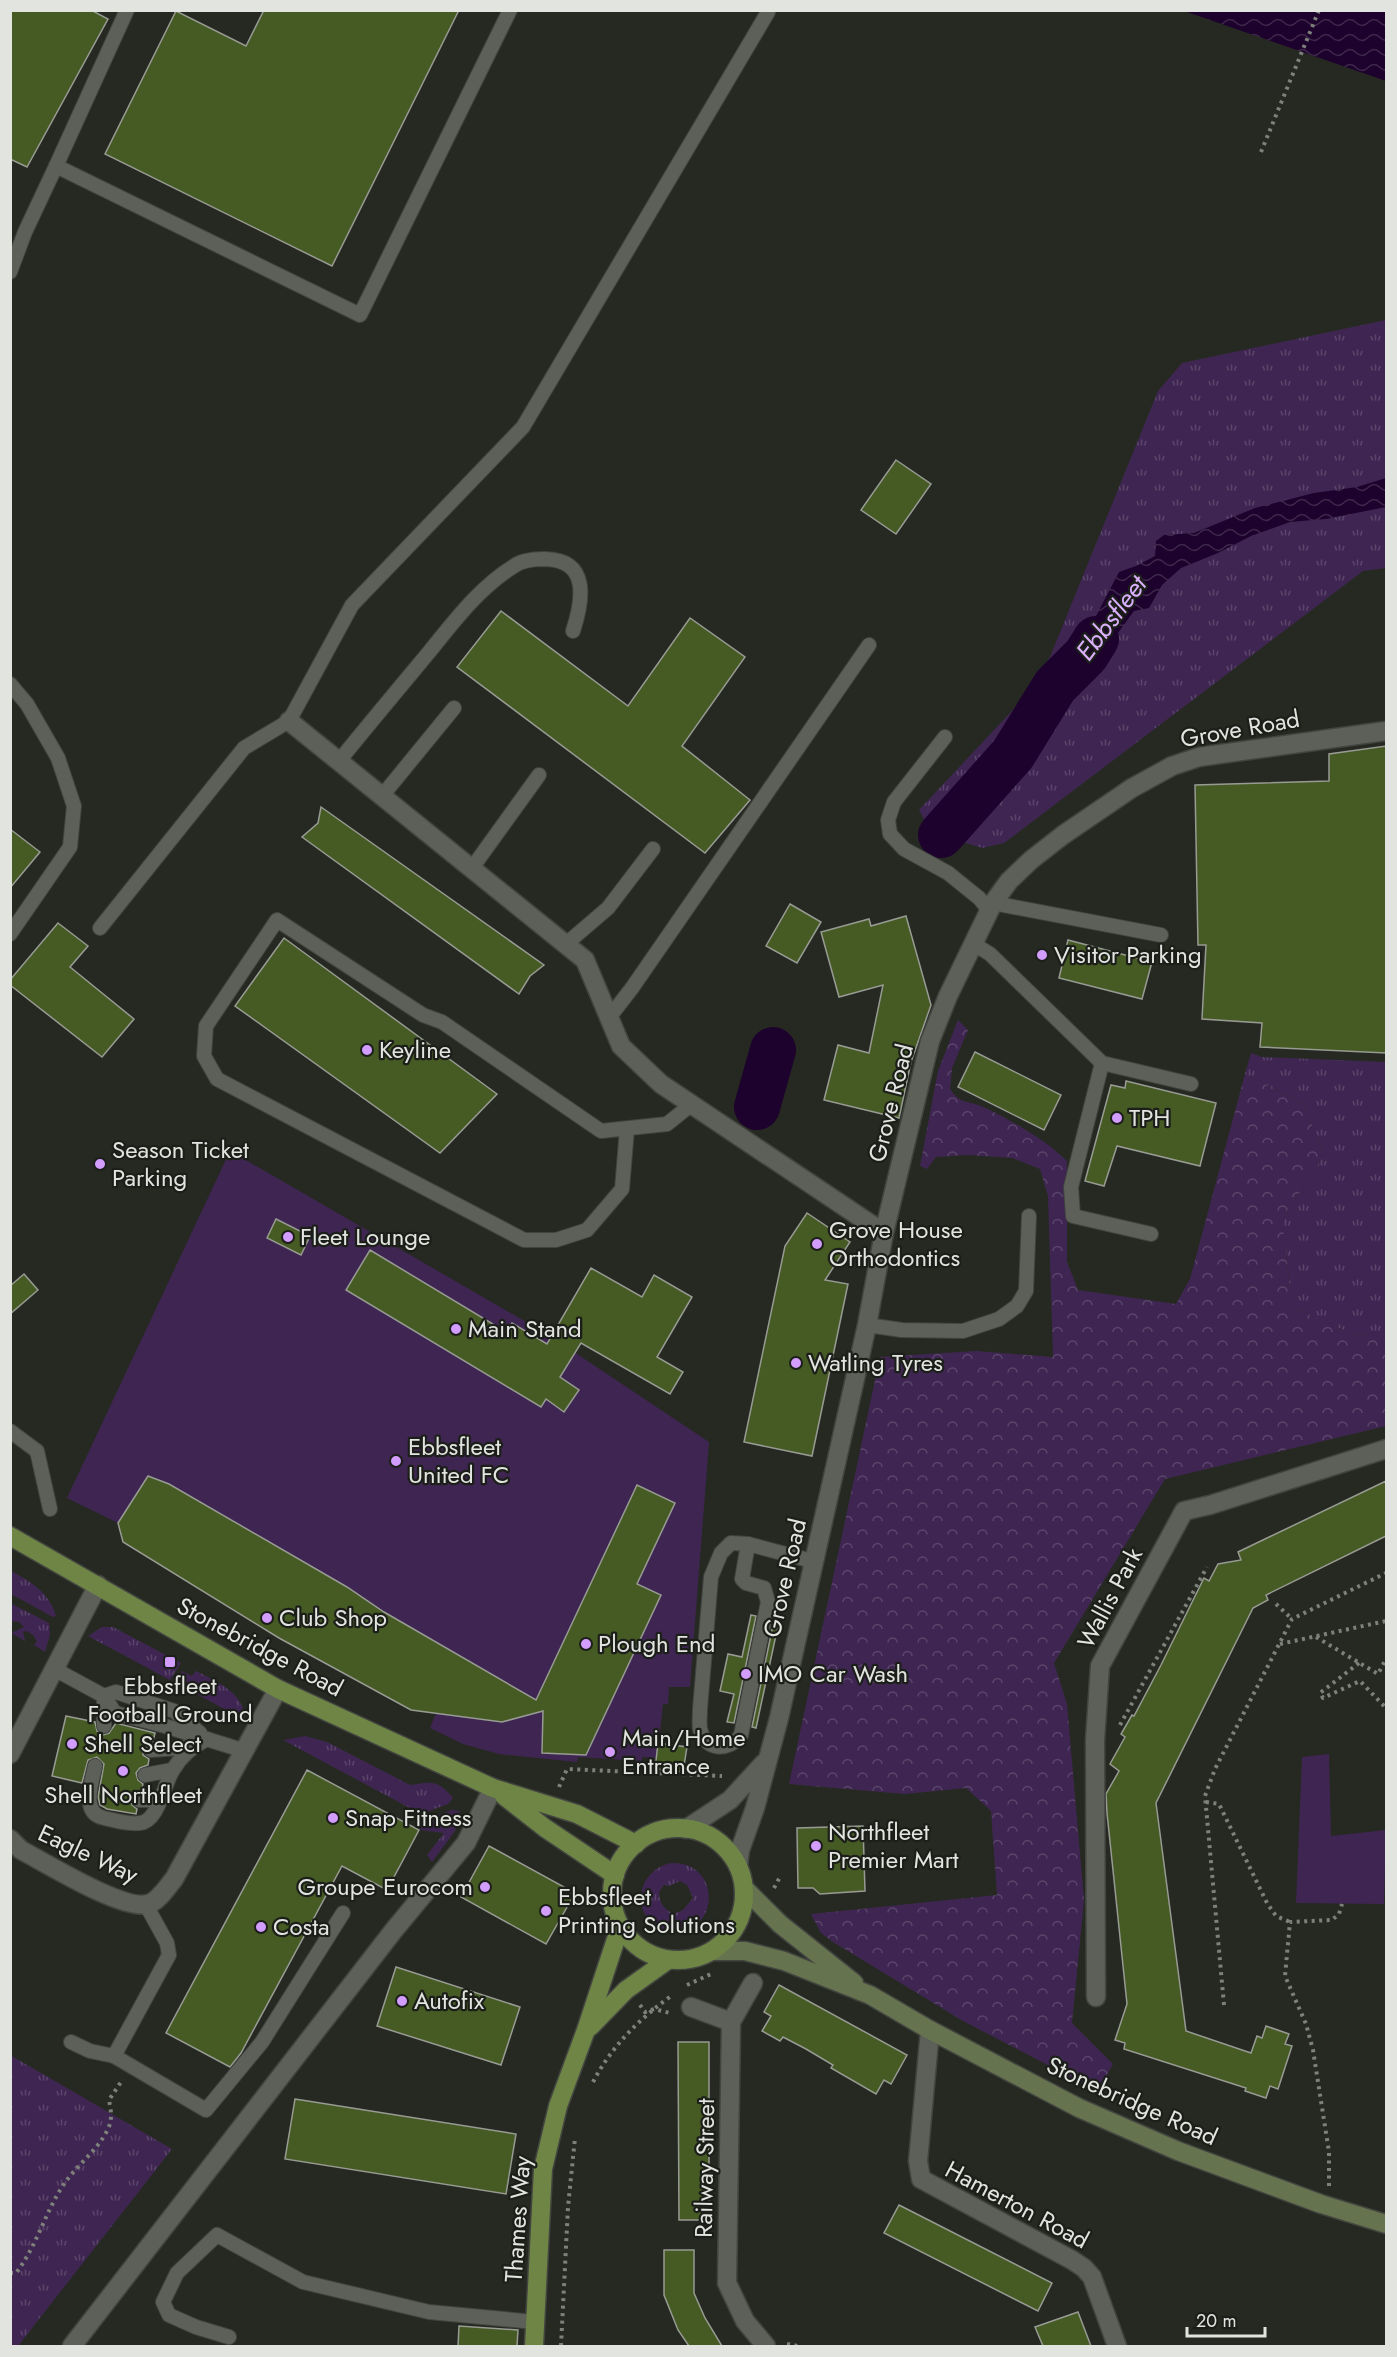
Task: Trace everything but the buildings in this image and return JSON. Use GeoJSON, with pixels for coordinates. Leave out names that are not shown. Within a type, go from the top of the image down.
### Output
{"type":"FeatureCollection","features":[{"type":"Feature","properties":{"kind":"main road","name":"Stonebridge Road"},"geometry":{"type":"LineString","coordinates":[[10,1536],[278,1689],[493,1788],[577,1815],[636,1844]]}},
{"type":"Feature","properties":{"kind":"main road","name":"Stonebridge Road"},"geometry":{"type":"LineString","coordinates":[[493,1788],[545,1828],[615,1875]]}},
{"type":"Feature","properties":{"kind":"main road"},"geometry":{"type":"LineString","coordinates":[[671,1828],[701,1832],[719,1842],[738,1866],[744,1888],[740,1917],[729,1936],[712,1951],[691,1959],[668,1960],[649,1954],[633,1942],[620,1927],[614,1910],[612,1892],[615,1875],[623,1858],[636,1844],[656,1832],[671,1828]]}},
{"type":"Feature","properties":{"kind":"main road","name":"Stonebridge Road"},"geometry":{"type":"LineString","coordinates":[[744,1888],[780,1924],[870,1995],[930,2030],[1079,2108],[1178,2151],[1321,2204],[1386,2224]]}},
{"type":"Feature","properties":{"kind":"main road","name":"Thames Way"},"geometry":{"type":"LineString","coordinates":[[534,2346],[543,2169],[558,2106],[620,1927]]}},
{"type":"Feature","properties":{"kind":"main road","name":"Stonebridge Road"},"geometry":{"type":"LineString","coordinates":[[712,1951],[745,1951],[784,1961],[870,1995]]}},
{"type":"Feature","properties":{"kind":"main road","name":"Thames Way"},"geometry":{"type":"LineString","coordinates":[[586,2030],[626,1990],[668,1960]]}},
{"type":"Feature","properties":{"kind":"street"},"geometry":{"type":"LineString","coordinates":[[289,721],[585,960],[621,1046],[661,1084],[884,1233]]}},
{"type":"Feature","properties":{"kind":"street","name":"Grove Road"},"geometry":{"type":"LineString","coordinates":[[738,1866],[740,1850],[768,1759],[867,1325],[884,1233],[930,1041],[948,996],[991,906],[1009,881],[1063,835],[1132,788],[1172,766],[1199,757],[1386,731]]}},
{"type":"Feature","properties":{"kind":"street","name":"Wallis Park"},"geometry":{"type":"LineString","coordinates":[[1096,1997],[1095,1747],[1100,1666],[1184,1511],[1386,1449]]}},
{"type":"Feature","properties":{"kind":"street"},"geometry":{"type":"LineString","coordinates":[[10,1754],[56,1670],[98,1585]]}},
{"type":"Feature","properties":{"kind":"street","name":"Eagle Way"},"geometry":{"type":"LineString","coordinates":[[10,1839],[21,1850],[121,1902],[146,1905],[156,1900],[174,1879],[278,1689]]}},
{"type":"Feature","properties":{"kind":"street"},"geometry":{"type":"LineString","coordinates":[[686,1829],[730,1800],[768,1759]]}},
{"type":"Feature","properties":{"kind":"street"},"geometry":{"type":"LineString","coordinates":[[72,2346],[394,1930],[466,1842],[493,1788]]}},
{"type":"Feature","properties":{"kind":"street","name":"Railway Street"},"geometry":{"type":"LineString","coordinates":[[753,1983],[731,2022],[727,2283],[745,2321],[766,2346]]}},
{"type":"Feature","properties":{"kind":"street"},"geometry":{"type":"LineString","coordinates":[[691,2007],[731,2022]]}},
{"type":"Feature","properties":{"kind":"street","name":"Hamerton Road"},"geometry":{"type":"LineString","coordinates":[[930,2030],[918,2162],[921,2179],[1072,2260],[1088,2271],[1118,2346]]}},
{"type":"Feature","properties":{"kind":"lane"},"geometry":{"type":"LineString","coordinates":[[10,272],[25,232],[128,10]]}},
{"type":"Feature","properties":{"kind":"lane"},"geometry":{"type":"LineString","coordinates":[[56,166],[360,315],[510,10]]}},
{"type":"Feature","properties":{"kind":"lane"},"geometry":{"type":"LineString","coordinates":[[100,928],[244,748],[289,721],[352,605],[523,427],[768,12]]}},
{"type":"Feature","properties":{"kind":"lane"},"geometry":{"type":"LineString","coordinates":[[339,760],[462,612],[485,588],[515,565],[535,559],[558,559],[567,564],[578,576],[582,592],[573,631]]}},
{"type":"Feature","properties":{"kind":"lane"},"geometry":{"type":"LineString","coordinates":[[608,1019],[639,978],[869,645]]}},
{"type":"Feature","properties":{"kind":"lane"},"geometry":{"type":"LineString","coordinates":[[10,684],[27,704],[58,758],[74,806],[70,848],[10,934]]}},
{"type":"Feature","properties":{"kind":"lane"},"geometry":{"type":"LineString","coordinates":[[382,796],[454,708]]}},
{"type":"Feature","properties":{"kind":"lane"},"geometry":{"type":"LineString","coordinates":[[945,737],[894,802],[888,820],[890,834],[904,849],[948,873],[991,906],[1161,935]]}},
{"type":"Feature","properties":{"kind":"lane"},"geometry":{"type":"LineString","coordinates":[[472,868],[539,775]]}},
{"type":"Feature","properties":{"kind":"lane"},"geometry":{"type":"LineString","coordinates":[[566,944],[608,908],[653,849]]}},
{"type":"Feature","properties":{"kind":"lane"},"geometry":{"type":"LineString","coordinates":[[627,1129],[622,1190],[587,1230],[556,1240],[524,1240],[217,1079],[204,1056],[206,1026],[277,920],[423,1015],[442,1022],[601,1131],[667,1124],[692,1104]]}},
{"type":"Feature","properties":{"kind":"lane"},"geometry":{"type":"LineString","coordinates":[[972,943],[990,954],[1102,1063],[1191,1084]]}},
{"type":"Feature","properties":{"kind":"lane"},"geometry":{"type":"LineString","coordinates":[[1102,1063],[1071,1187],[1072,1216],[1151,1234]]}},
{"type":"Feature","properties":{"kind":"lane"},"geometry":{"type":"LineString","coordinates":[[867,1325],[902,1330],[963,1331],[999,1318],[1017,1306],[1026,1291],[1029,1216]]}},
{"type":"Feature","properties":{"kind":"lane"},"geometry":{"type":"LineString","coordinates":[[10,1431],[36,1451],[50,1509]]}},
{"type":"Feature","properties":{"kind":"lane"},"geometry":{"type":"LineString","coordinates":[[748,1544],[742,1580],[764,1588],[768,1602],[741,1735],[735,1744],[724,1748],[705,1740],[700,1730],[711,1577],[721,1553],[731,1542],[748,1544],[812,1562]]}},
{"type":"Feature","properties":{"kind":"lane"},"geometry":{"type":"LineString","coordinates":[[56,1670],[104,1696],[115,1713],[245,1751]]}},
{"type":"Feature","properties":{"kind":"lane"},"geometry":{"type":"LineString","coordinates":[[104,1696],[116,1692],[174,1711],[207,1739]]}},
{"type":"Feature","properties":{"kind":"lane"},"geometry":{"type":"LineString","coordinates":[[104,1696],[104,1726]]}},
{"type":"Feature","properties":{"kind":"lane"},"geometry":{"type":"LineString","coordinates":[[151,1750],[191,1747],[207,1739]]}},
{"type":"Feature","properties":{"kind":"lane"},"geometry":{"type":"LineString","coordinates":[[95,1766],[95,1791],[90,1809],[98,1816],[140,1824],[148,1821],[154,1813],[172,1770],[191,1747]]}},
{"type":"Feature","properties":{"kind":"lane"},"geometry":{"type":"LineString","coordinates":[[145,1775],[172,1770]]}},
{"type":"Feature","properties":{"kind":"lane"},"geometry":{"type":"LineString","coordinates":[[139,1800],[160,1800]]}},
{"type":"Feature","properties":{"kind":"lane"},"geometry":{"type":"LineString","coordinates":[[114,2056],[169,1955],[167,1943],[146,1905]]}},
{"type":"Feature","properties":{"kind":"lane"},"geometry":{"type":"LineString","coordinates":[[70,2042],[90,2051],[114,2056],[206,2110],[262,2042],[343,1913]]}},
{"type":"Feature","properties":{"kind":"lane"},"geometry":{"type":"LineString","coordinates":[[229,2337],[196,2327],[169,2315],[163,2302],[177,2273],[217,2235],[303,2282],[429,2312],[535,2322]]}},
{"type":"Feature","properties":{"kind":"path"},"geometry":{"type":"LineString","coordinates":[[1261,152],[1319,10]]}},
{"type":"Feature","properties":{"kind":"path"},"geometry":{"type":"LineString","coordinates":[[1095,1747],[1108,1745],[1207,1567]]}},
{"type":"Feature","properties":{"kind":"path"},"geometry":{"type":"LineString","coordinates":[[1224,2005],[1205,1796],[1215,1769],[1292,1619],[1386,1573]]}},
{"type":"Feature","properties":{"kind":"path"},"geometry":{"type":"LineString","coordinates":[[1276,1604],[1292,1619]]}},
{"type":"Feature","properties":{"kind":"path"},"geometry":{"type":"LineString","coordinates":[[1280,1644],[1386,1622]]}},
{"type":"Feature","properties":{"kind":"path"},"geometry":{"type":"LineString","coordinates":[[1315,1637],[1378,1674],[1386,1659]]}},
{"type":"Feature","properties":{"kind":"path"},"geometry":{"type":"LineString","coordinates":[[1359,1663],[1320,1693],[1323,1698],[1360,1681],[1386,1708]]}},
{"type":"Feature","properties":{"kind":"path"},"geometry":{"type":"LineString","coordinates":[[567,1769],[720,1777],[730,1773]]}},
{"type":"Feature","properties":{"kind":"path"},"geometry":{"type":"LineString","coordinates":[[1206,1802],[1219,1804],[1267,1903],[1276,1916],[1290,1922],[1332,1920],[1339,1914],[1342,1904]]}},
{"type":"Feature","properties":{"kind":"path"},"geometry":{"type":"LineString","coordinates":[[1290,1922],[1285,1976],[1306,2024],[1313,2050],[1330,2159],[1330,2181],[1321,2204]]}},
{"type":"Feature","properties":{"kind":"path"},"geometry":{"type":"LineString","coordinates":[[685,1986],[707,1975],[718,1973]]}},
{"type":"Feature","properties":{"kind":"path"},"geometry":{"type":"LineString","coordinates":[[588,2090],[605,2058],[628,2032],[677,1992]]}},
{"type":"Feature","properties":{"kind":"path"},"geometry":{"type":"LineString","coordinates":[[10,2272],[16,2273],[28,2258],[64,2183],[95,2151],[108,2129],[112,2114],[109,2100],[131,2066]]}},
{"type":"Feature","properties":{"kind":"path"},"geometry":{"type":"LineString","coordinates":[[561,2346],[568,2207],[576,2134]]}},
{"type":"Feature","properties":{"kind":"green space"},"geometry":{"type":"Polygon","coordinates":[[[1386,320],[1386,568],[1363,571],[1004,843],[982,848],[931,832],[919,810],[1025,697],[1050,657],[1158,391],[1182,363],[1386,320]]]}},
{"type":"Feature","properties":{"kind":"green space"},"geometry":{"type":"Polygon","coordinates":[[[958,1020],[968,1030],[952,1068],[950,1089],[960,1099],[981,1106],[1015,1123],[1067,1161],[1067,1262],[1078,1290],[1176,1304],[1190,1279],[1245,1074],[1304,1104],[1324,1155],[1282,1219],[1292,1307],[1355,1335],[1386,1332],[1386,1426],[1165,1479],[1054,1663],[1067,1704],[1084,1900],[1072,2023],[1113,2064],[1098,2091],[963,2021],[833,1942],[821,1933],[811,1914],[997,1895],[991,1811],[966,1788],[905,1794],[789,1784],[880,1357],[976,1351],[1053,1357],[1048,1196],[1040,1169],[1012,1158],[968,1155],[936,1157],[927,1169],[920,1166],[938,1071],[958,1020]]]}},
{"type":"Feature","properties":{"kind":"green space"},"geometry":{"type":"Polygon","coordinates":[[[1251,1053],[1262,1057],[1386,1062],[1386,1332],[1355,1335],[1292,1307],[1282,1219],[1324,1155],[1304,1104],[1245,1074],[1251,1053]]]}},
{"type":"Feature","properties":{"kind":"green space","name":"Ebbsfleet United FC"},"geometry":{"type":"Polygon","coordinates":[[[230,1151],[547,1334],[709,1442],[690,1687],[669,1687],[668,1704],[663,1704],[657,1758],[642,1757],[642,1761],[578,1757],[577,1762],[499,1754],[463,1744],[430,1728],[436,1713],[411,1710],[279,1638],[123,1542],[118,1523],[67,1498],[230,1151]]]}},
{"type":"Feature","properties":{"kind":"green space"},"geometry":{"type":"Polygon","coordinates":[[[11,1571],[44,1594],[56,1616],[53,1617],[11,1594],[11,1571]]]}},
{"type":"Feature","properties":{"kind":"green space"},"geometry":{"type":"Polygon","coordinates":[[[10,1603],[49,1623],[50,1635],[45,1652],[34,1645],[37,1641],[27,1631],[23,1632],[25,1641],[11,1633],[24,1627],[19,1622],[11,1621],[10,1603]]]}},
{"type":"Feature","properties":{"kind":"green space"},"geometry":{"type":"Polygon","coordinates":[[[102,1627],[113,1627],[181,1663],[170,1680],[88,1636],[102,1627]]]}},
{"type":"Feature","properties":{"kind":"green space"},"geometry":{"type":"Polygon","coordinates":[[[182,1671],[192,1676],[196,1671],[228,1689],[240,1702],[245,1720],[176,1683],[182,1671]]]}},
{"type":"Feature","properties":{"kind":"green space"},"geometry":{"type":"Polygon","coordinates":[[[305,1736],[327,1742],[410,1785],[434,1783],[453,1798],[448,1804],[421,1814],[283,1740],[305,1736]]]}},
{"type":"Feature","properties":{"kind":"green space"},"geometry":{"type":"Polygon","coordinates":[[[1329,1754],[1331,1836],[1386,1830],[1384,1904],[1296,1903],[1302,1757],[1329,1754]]]}},
{"type":"Feature","properties":{"kind":"green space"},"geometry":{"type":"Polygon","coordinates":[[[452,1810],[460,1811],[455,1831],[432,1862],[427,1855],[444,1833],[421,1830],[419,1822],[452,1810]]]}},
{"type":"Feature","properties":{"kind":"green space"},"geometry":{"type":"Polygon","coordinates":[[[671,1863],[687,1865],[699,1872],[706,1883],[709,1895],[708,1908],[702,1919],[692,1927],[677,1931],[663,1929],[652,1923],[645,1913],[641,1902],[642,1890],[647,1878],[657,1869],[671,1863]],[[680,1881],[669,1886],[664,1885],[659,1896],[667,1910],[674,1914],[683,1910],[693,1898],[687,1885],[680,1881]]]}},
{"type":"Feature","properties":{"kind":"green space"},"geometry":{"type":"Polygon","coordinates":[[[10,2055],[172,2149],[18,2346],[10,2346],[10,2055]]]}},
{"type":"Feature","properties":{"kind":"water"},"geometry":{"type":"Polygon","coordinates":[[[1184,11],[1386,11],[1386,81],[1184,11]]]}},
{"type":"Feature","properties":{"kind":"water"},"geometry":{"type":"Polygon","coordinates":[[[1386,478],[1386,507],[1326,519],[1290,522],[1251,536],[1181,568],[1162,585],[1149,608],[1134,611],[1118,633],[1110,657],[1097,674],[1066,697],[1055,686],[1054,675],[1074,658],[1119,572],[1155,556],[1156,541],[1164,535],[1194,533],[1255,508],[1314,493],[1357,487],[1386,478]]]}},
{"type":"Feature","properties":{"kind":"waterway","name":"Ebbsfleet"},"geometry":{"type":"LineString","coordinates":[[941,835],[1013,754],[1055,686],[1086,655],[1096,639]]}},
{"type":"Feature","properties":{"kind":"waterway","name":"Ebbsfleet"},"geometry":{"type":"LineString","coordinates":[[757,1107],[773,1050]]}},
{"type":"Feature","properties":{"kind":"place","name":"Visitor Parking"},"geometry":{"type":"Point","coordinates":[1042,955]}},
{"type":"Feature","properties":{"kind":"place","name":"Keyline"},"geometry":{"type":"Point","coordinates":[367,1050]}},
{"type":"Feature","properties":{"kind":"place","name":"TPH"},"geometry":{"type":"Point","coordinates":[1117,1118]}},
{"type":"Feature","properties":{"kind":"place","name":"Season Ticket Parking"},"geometry":{"type":"Point","coordinates":[100,1164]}},
{"type":"Feature","properties":{"kind":"place","name":"Fleet Lounge"},"geometry":{"type":"Point","coordinates":[288,1237]}},
{"type":"Feature","properties":{"kind":"place","name":"Grove House Orthodontics"},"geometry":{"type":"Point","coordinates":[817,1244]}},
{"type":"Feature","properties":{"kind":"place","name":"Main Stand"},"geometry":{"type":"Point","coordinates":[456,1329]}},
{"type":"Feature","properties":{"kind":"place","name":"Watling Tyres"},"geometry":{"type":"Point","coordinates":[796,1363]}},
{"type":"Feature","properties":{"kind":"place","name":"Ebbsfleet United FC"},"geometry":{"type":"Point","coordinates":[396,1461]}},
{"type":"Feature","properties":{"kind":"place","name":"Club Shop"},"geometry":{"type":"Point","coordinates":[267,1618]}},
{"type":"Feature","properties":{"kind":"place","name":"Plough End"},"geometry":{"type":"Point","coordinates":[586,1644]}},
{"type":"Feature","properties":{"kind":"place","name":"Ebbsfleet Football Ground"},"geometry":{"type":"Point","coordinates":[170,1662]}},
{"type":"Feature","properties":{"kind":"place","name":"IMO Car Wash"},"geometry":{"type":"Point","coordinates":[746,1674]}},
{"type":"Feature","properties":{"kind":"place","name":"Shell Select"},"geometry":{"type":"Point","coordinates":[72,1744]}},
{"type":"Feature","properties":{"kind":"place","name":"Main/Home Entrance"},"geometry":{"type":"Point","coordinates":[610,1752]}},
{"type":"Feature","properties":{"kind":"place","name":"Shell Northfleet"},"geometry":{"type":"Point","coordinates":[123,1771]}},
{"type":"Feature","properties":{"kind":"place","name":"Snap Fitness"},"geometry":{"type":"Point","coordinates":[333,1818]}},
{"type":"Feature","properties":{"kind":"place","name":"Northfleet Premier Mart"},"geometry":{"type":"Point","coordinates":[816,1846]}},
{"type":"Feature","properties":{"kind":"place","name":"Groupe Eurocom"},"geometry":{"type":"Point","coordinates":[485,1887]}},
{"type":"Feature","properties":{"kind":"place","name":"Ebbsfleet Printing Solutions"},"geometry":{"type":"Point","coordinates":[546,1911]}},
{"type":"Feature","properties":{"kind":"place","name":"Costa"},"geometry":{"type":"Point","coordinates":[261,1927]}},
{"type":"Feature","properties":{"kind":"place","name":"Autofix"},"geometry":{"type":"Point","coordinates":[402,2001]}}]}
